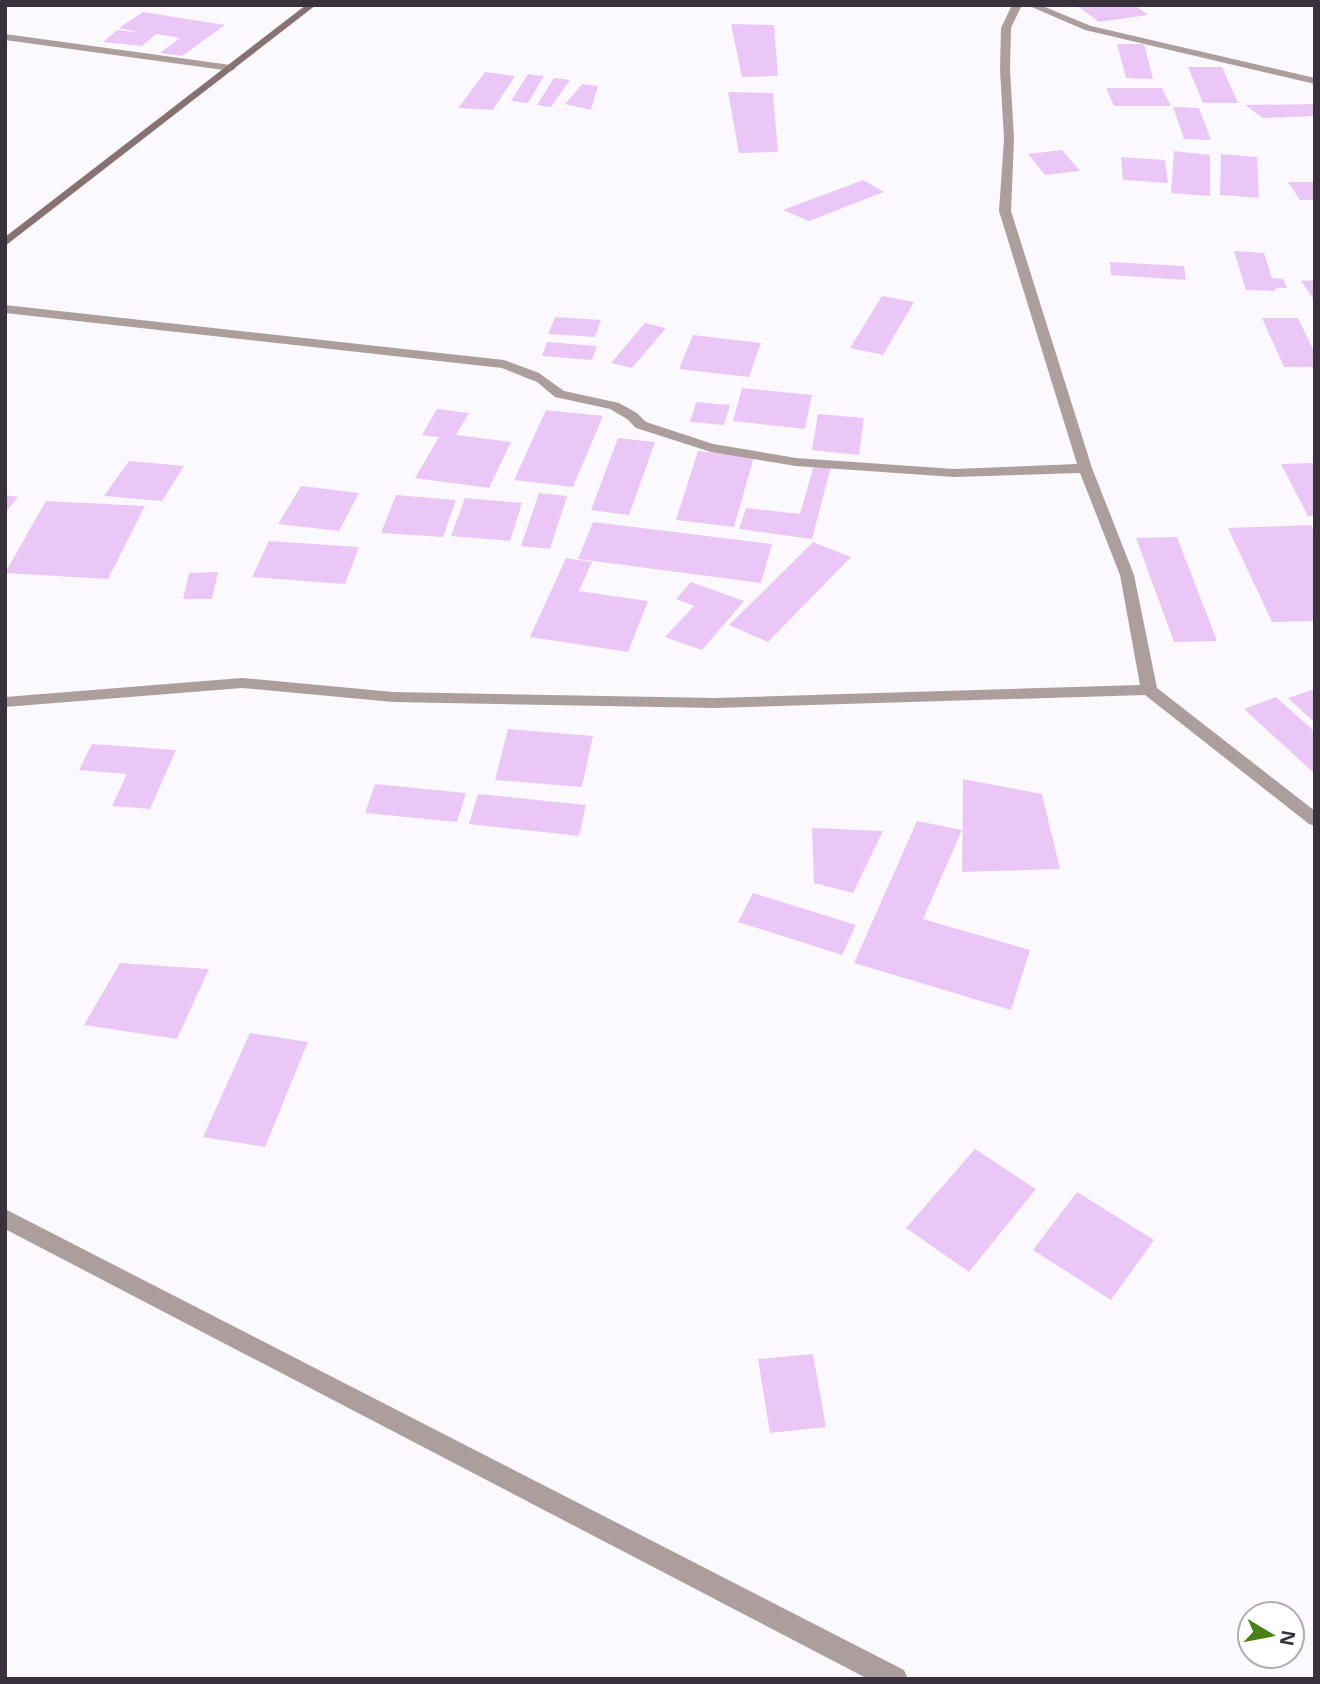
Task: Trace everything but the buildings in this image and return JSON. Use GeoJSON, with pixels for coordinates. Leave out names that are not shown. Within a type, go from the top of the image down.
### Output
{"type":"FeatureCollection","features":[{"type":"Feature","properties":{"kind":"main road"},"geometry":{"type":"LineString","coordinates":[[5,243],[312,5]]}},
{"type":"Feature","properties":{"kind":"street"},"geometry":{"type":"LineString","coordinates":[[1017,5],[1006,29],[1009,139],[1005,211],[1085,468],[1127,575],[1149,690]]}},
{"type":"Feature","properties":{"kind":"street"},"geometry":{"type":"LineString","coordinates":[[1031,5],[1088,29],[1315,81]]}},
{"type":"Feature","properties":{"kind":"street"},"geometry":{"type":"LineString","coordinates":[[5,37],[231,68]]}},
{"type":"Feature","properties":{"kind":"street"},"geometry":{"type":"LineString","coordinates":[[5,309],[504,364],[554,387],[560,394],[614,406],[632,416],[641,425],[658,432],[710,448],[796,462],[954,473],[1085,468]]}},
{"type":"Feature","properties":{"kind":"street"},"geometry":{"type":"LineString","coordinates":[[5,702],[242,683],[393,697],[715,703],[1149,690],[1315,820]]}},
{"type":"Feature","properties":{"kind":"street"},"geometry":{"type":"LineString","coordinates":[[5,1218],[895,1679]]}}]}
